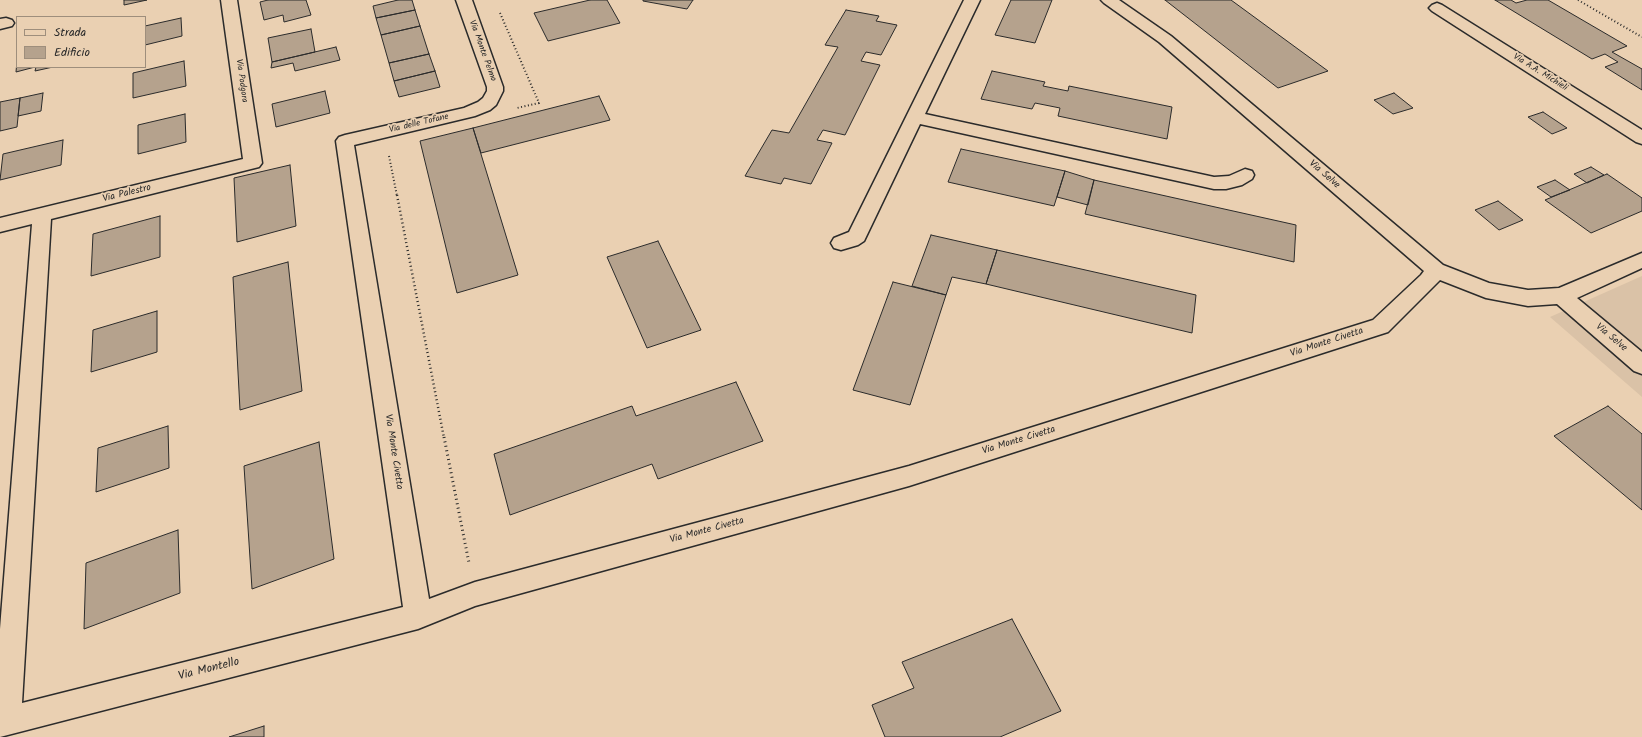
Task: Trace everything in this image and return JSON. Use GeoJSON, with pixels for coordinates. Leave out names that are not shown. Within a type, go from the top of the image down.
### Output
{"type":"FeatureCollection","features":[{"type":"Feature","properties":{"kind":"street","name":"Via Podgora"},"geometry":{"type":"LineString","coordinates":[[229,0],[253,163]]}},
{"type":"Feature","properties":{"kind":"street","name":"Via Monte Pelmo"},"geometry":{"type":"LineString","coordinates":[[464,0],[495,86],[495,91],[490,101]]}},
{"type":"Feature","properties":{"kind":"street"},"geometry":{"type":"LineString","coordinates":[[841,243],[851,240],[857,236],[972,0]]}},
{"type":"Feature","properties":{"kind":"street","name":"Via Selve"},"geometry":{"type":"LineString","coordinates":[[1109,0],[1165,39],[1436,270],[1486,290],[1528,298],[1561,296],[1642,260]]}},
{"type":"Feature","properties":{"kind":"street","name":"Via A.A. Michieli"},"geometry":{"type":"LineString","coordinates":[[1437,8],[1642,138]]}},
{"type":"Feature","properties":{"kind":"street","name":"Via delle Tofane"},"geometry":{"type":"LineString","coordinates":[[345,141],[469,112],[490,101]]}},
{"type":"Feature","properties":{"kind":"street"},"geometry":{"type":"LineString","coordinates":[[915,117],[1214,183],[1235,181],[1245,175]]}},
{"type":"Feature","properties":{"kind":"street","name":"Via Monte Civetta"},"geometry":{"type":"LineString","coordinates":[[345,141],[418,616],[475,594],[909,476],[1380,326],[1428,280],[1436,270]]}},
{"type":"Feature","properties":{"kind":"street","name":"Via Palestro"},"geometry":{"type":"LineString","coordinates":[[0,225],[253,163]]}},
{"type":"Feature","properties":{"kind":"street"},"geometry":{"type":"LineString","coordinates":[[3,722],[42,215]]}},
{"type":"Feature","properties":{"kind":"street","name":"Via Selve"},"geometry":{"type":"LineString","coordinates":[[1561,296],[1642,365]]}},
{"type":"Feature","properties":{"kind":"street","name":"Via Montello"},"geometry":{"type":"LineString","coordinates":[[3,722],[418,616]]}},
{"type":"Feature","properties":{"kind":"path"},"geometry":{"type":"LineString","coordinates":[[1578,0],[1642,37]]}},
{"type":"Feature","properties":{"kind":"path"},"geometry":{"type":"LineString","coordinates":[[497,7],[539,103],[516,108]]}},
{"type":"Feature","properties":{"kind":"path"},"geometry":{"type":"LineString","coordinates":[[389,153],[441,426],[475,594]]}},
{"type":"Feature","properties":{"kind":"shaded area"},"geometry":{"type":"Polygon","coordinates":[[[1642,276],[1642,397],[1550,317],[1642,276]]]}},
{"type":"Feature","properties":{"kind":"building"},"geometry":{"type":"Polygon","coordinates":[[[124,0],[147,0],[124,5],[124,0]]]}},
{"type":"Feature","properties":{"kind":"building"},"geometry":{"type":"Polygon","coordinates":[[[268,0],[306,0],[311,15],[284,22],[283,15],[264,20],[260,2],[268,0]]]}},
{"type":"Feature","properties":{"kind":"building"},"geometry":{"type":"Polygon","coordinates":[[[398,0],[412,0],[415,10],[376,18],[373,6],[398,0]]]}},
{"type":"Feature","properties":{"kind":"building"},"geometry":{"type":"Polygon","coordinates":[[[590,0],[607,0],[620,23],[548,41],[534,13],[590,0]]]}},
{"type":"Feature","properties":{"kind":"building"},"geometry":{"type":"Polygon","coordinates":[[[643,0],[693,0],[687,9],[643,1],[643,0]]]}},
{"type":"Feature","properties":{"kind":"building"},"geometry":{"type":"Polygon","coordinates":[[[1011,0],[1052,0],[1035,43],[995,35],[1011,0]]]}},
{"type":"Feature","properties":{"kind":"building"},"geometry":{"type":"Polygon","coordinates":[[[1165,0],[1231,0],[1328,71],[1278,88],[1165,0]]]}},
{"type":"Feature","properties":{"kind":"building"},"geometry":{"type":"Polygon","coordinates":[[[1495,0],[1511,0],[1516,3],[1527,0],[1548,0],[1627,46],[1612,52],[1642,69],[1642,90],[1605,67],[1618,62],[1605,54],[1592,59],[1495,0]]]}},
{"type":"Feature","properties":{"kind":"building"},"geometry":{"type":"Polygon","coordinates":[[[415,10],[420,26],[381,35],[376,18],[415,10]]]}},
{"type":"Feature","properties":{"kind":"building"},"geometry":{"type":"Polygon","coordinates":[[[846,10],[879,16],[876,21],[897,25],[881,55],[866,52],[861,61],[880,65],[845,135],[823,130],[817,140],[832,143],[811,184],[784,178],[781,184],[745,176],[772,130],[789,133],[838,47],[825,45],[846,10]]]}},
{"type":"Feature","properties":{"kind":"building"},"geometry":{"type":"Polygon","coordinates":[[[181,18],[182,36],[146,45],[146,26],[181,18]]]}},
{"type":"Feature","properties":{"kind":"building"},"geometry":{"type":"Polygon","coordinates":[[[420,26],[429,54],[389,63],[381,35],[420,26]]]}},
{"type":"Feature","properties":{"kind":"building"},"geometry":{"type":"Polygon","coordinates":[[[311,29],[315,52],[272,62],[268,38],[311,29]]]}},
{"type":"Feature","properties":{"kind":"building"},"geometry":{"type":"Polygon","coordinates":[[[336,47],[340,60],[295,71],[293,63],[271,68],[272,62],[336,47]]]}},
{"type":"Feature","properties":{"kind":"building"},"geometry":{"type":"Polygon","coordinates":[[[429,54],[435,71],[394,81],[389,63],[429,54]]]}},
{"type":"Feature","properties":{"kind":"building"},"geometry":{"type":"Polygon","coordinates":[[[184,61],[186,86],[133,98],[133,73],[184,61]]]}},
{"type":"Feature","properties":{"kind":"building"},"geometry":{"type":"Polygon","coordinates":[[[16,68],[31,68],[16,72],[16,68]]]}},
{"type":"Feature","properties":{"kind":"building"},"geometry":{"type":"Polygon","coordinates":[[[36,68],[48,68],[35,71],[36,68]]]}},
{"type":"Feature","properties":{"kind":"building"},"geometry":{"type":"Polygon","coordinates":[[[435,71],[440,87],[399,97],[394,81],[435,71]]]}},
{"type":"Feature","properties":{"kind":"building"},"geometry":{"type":"Polygon","coordinates":[[[992,71],[1045,82],[1043,86],[1068,91],[1069,86],[1172,107],[1167,139],[1058,116],[1060,108],[1035,103],[1032,109],[981,99],[992,71]]]}},
{"type":"Feature","properties":{"kind":"building"},"geometry":{"type":"Polygon","coordinates":[[[325,91],[330,113],[276,127],[272,104],[325,91]]]}},
{"type":"Feature","properties":{"kind":"building"},"geometry":{"type":"Polygon","coordinates":[[[43,93],[41,111],[18,116],[20,98],[43,93]]]}},
{"type":"Feature","properties":{"kind":"building"},"geometry":{"type":"Polygon","coordinates":[[[1394,93],[1413,108],[1393,114],[1374,100],[1394,93]]]}},
{"type":"Feature","properties":{"kind":"building"},"geometry":{"type":"Polygon","coordinates":[[[599,96],[610,120],[481,153],[473,128],[599,96]]]}},
{"type":"Feature","properties":{"kind":"building"},"geometry":{"type":"Polygon","coordinates":[[[20,98],[17,127],[0,131],[0,102],[20,98]]]}},
{"type":"Feature","properties":{"kind":"building"},"geometry":{"type":"Polygon","coordinates":[[[1543,112],[1567,128],[1552,134],[1528,117],[1543,112]]]}},
{"type":"Feature","properties":{"kind":"building"},"geometry":{"type":"Polygon","coordinates":[[[185,114],[186,142],[138,154],[138,125],[185,114]]]}},
{"type":"Feature","properties":{"kind":"building"},"geometry":{"type":"Polygon","coordinates":[[[473,128],[518,275],[457,293],[420,141],[473,128]]]}},
{"type":"Feature","properties":{"kind":"building"},"geometry":{"type":"Polygon","coordinates":[[[63,140],[61,165],[0,180],[3,154],[63,140]]]}},
{"type":"Feature","properties":{"kind":"building"},"geometry":{"type":"Polygon","coordinates":[[[961,149],[1065,171],[1054,206],[948,182],[961,149]]]}},
{"type":"Feature","properties":{"kind":"building"},"geometry":{"type":"Polygon","coordinates":[[[290,165],[296,226],[237,242],[234,178],[290,165]]]}},
{"type":"Feature","properties":{"kind":"building"},"geometry":{"type":"Polygon","coordinates":[[[1591,167],[1604,175],[1587,183],[1574,174],[1591,167]]]}},
{"type":"Feature","properties":{"kind":"building"},"geometry":{"type":"Polygon","coordinates":[[[1065,171],[1094,180],[1088,205],[1057,197],[1065,171]]]}},
{"type":"Feature","properties":{"kind":"building"},"geometry":{"type":"Polygon","coordinates":[[[1607,174],[1642,198],[1642,211],[1591,233],[1545,200],[1607,174]]]}},
{"type":"Feature","properties":{"kind":"building"},"geometry":{"type":"Polygon","coordinates":[[[1094,180],[1296,225],[1294,262],[1085,214],[1094,180]]]}},
{"type":"Feature","properties":{"kind":"building"},"geometry":{"type":"Polygon","coordinates":[[[1555,180],[1570,190],[1551,197],[1537,187],[1555,180]]]}},
{"type":"Feature","properties":{"kind":"building"},"geometry":{"type":"Polygon","coordinates":[[[1498,201],[1523,220],[1499,230],[1475,210],[1498,201]]]}},
{"type":"Feature","properties":{"kind":"building"},"geometry":{"type":"Polygon","coordinates":[[[160,216],[160,257],[91,276],[93,234],[160,216]]]}},
{"type":"Feature","properties":{"kind":"building"},"geometry":{"type":"Polygon","coordinates":[[[931,235],[997,250],[986,284],[952,277],[946,295],[912,286],[931,235]]]}},
{"type":"Feature","properties":{"kind":"building"},"geometry":{"type":"Polygon","coordinates":[[[658,241],[701,330],[647,348],[607,257],[658,241]]]}},
{"type":"Feature","properties":{"kind":"building"},"geometry":{"type":"Polygon","coordinates":[[[997,250],[1196,295],[1192,333],[986,284],[997,250]]]}},
{"type":"Feature","properties":{"kind":"building"},"geometry":{"type":"Polygon","coordinates":[[[288,262],[302,391],[240,410],[233,277],[288,262]]]}},
{"type":"Feature","properties":{"kind":"building"},"geometry":{"type":"Polygon","coordinates":[[[893,282],[946,295],[910,405],[853,390],[893,282]]]}},
{"type":"Feature","properties":{"kind":"building"},"geometry":{"type":"Polygon","coordinates":[[[157,311],[157,352],[91,372],[93,330],[157,311]]]}},
{"type":"Feature","properties":{"kind":"building"},"geometry":{"type":"Polygon","coordinates":[[[736,382],[763,441],[658,479],[652,464],[510,515],[494,454],[632,406],[636,416],[736,382]]]}},
{"type":"Feature","properties":{"kind":"building"},"geometry":{"type":"Polygon","coordinates":[[[1608,406],[1642,434],[1642,510],[1554,436],[1608,406]]]}},
{"type":"Feature","properties":{"kind":"building"},"geometry":{"type":"Polygon","coordinates":[[[168,426],[169,468],[96,492],[98,448],[168,426]]]}},
{"type":"Feature","properties":{"kind":"building"},"geometry":{"type":"Polygon","coordinates":[[[319,442],[334,559],[252,589],[244,466],[319,442]]]}},
{"type":"Feature","properties":{"kind":"building"},"geometry":{"type":"Polygon","coordinates":[[[178,530],[180,593],[84,629],[86,563],[178,530]]]}},
{"type":"Feature","properties":{"kind":"building"},"geometry":{"type":"Polygon","coordinates":[[[1012,619],[1061,711],[1000,737],[885,737],[872,705],[914,688],[902,662],[1012,619]]]}},
{"type":"Feature","properties":{"kind":"building"},"geometry":{"type":"Polygon","coordinates":[[[264,726],[264,737],[229,737],[264,726]]]}}]}
